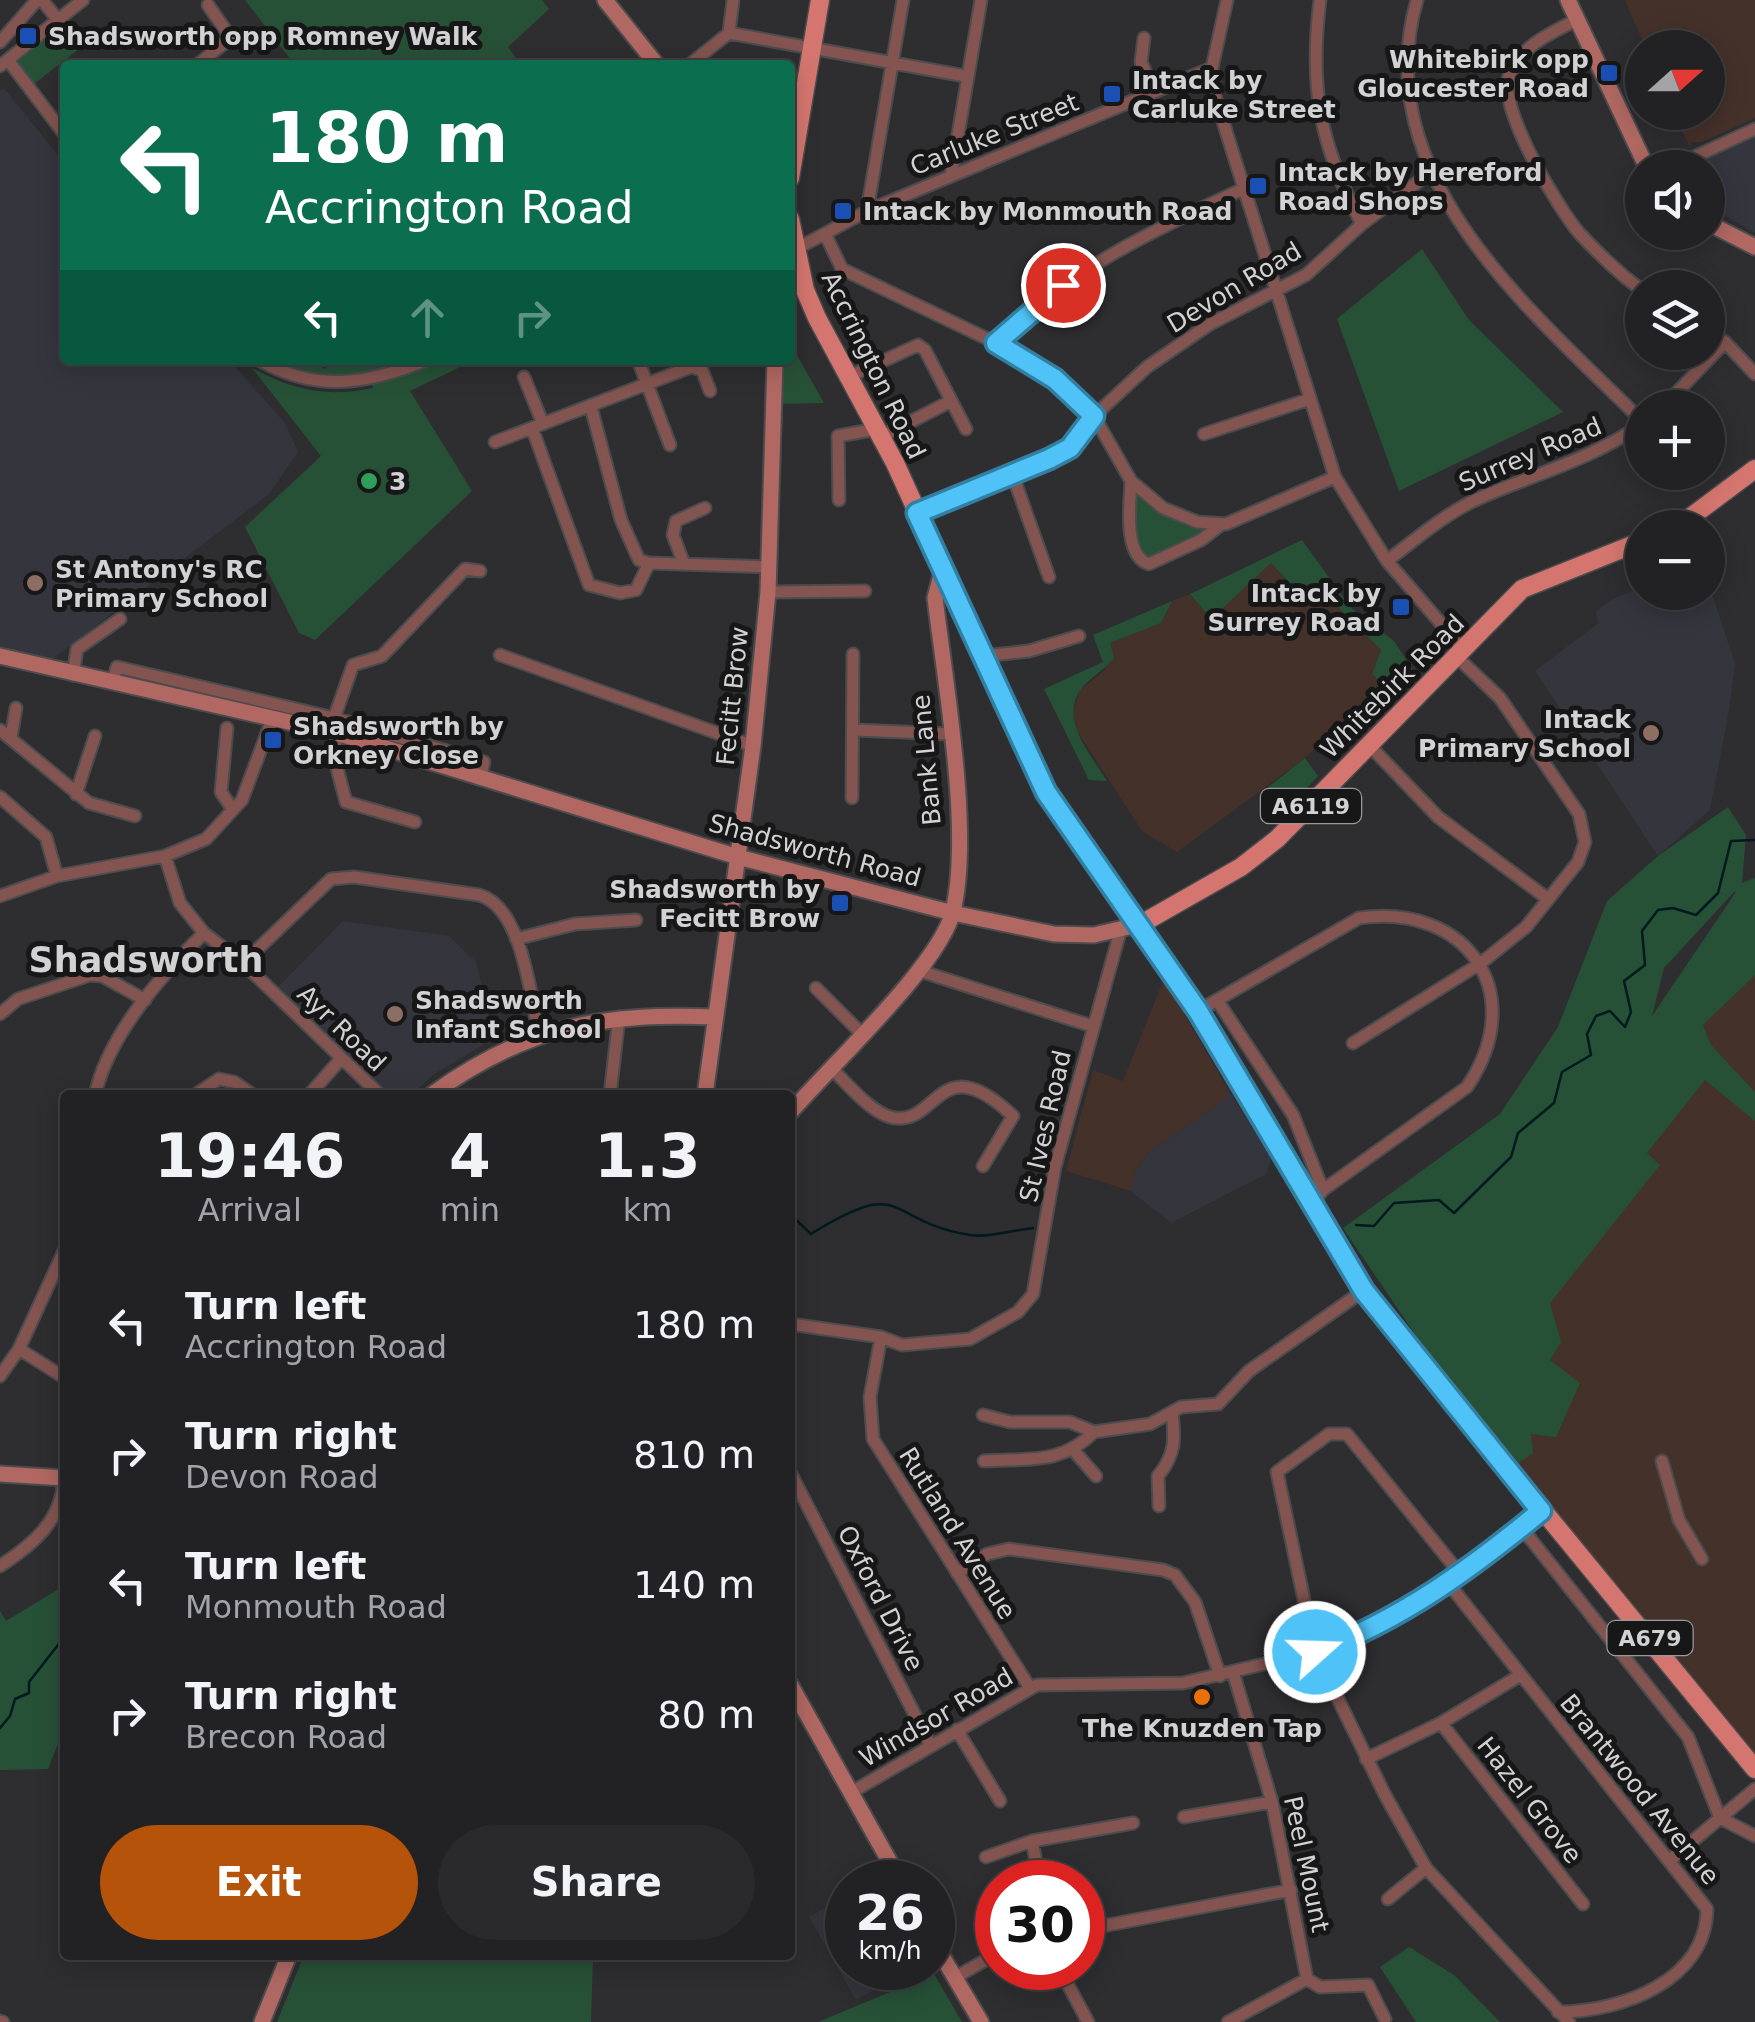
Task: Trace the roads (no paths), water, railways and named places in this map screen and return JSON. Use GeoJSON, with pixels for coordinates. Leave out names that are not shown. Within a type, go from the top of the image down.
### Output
{"type":"FeatureCollection","features":[{"type":"Feature","properties":{"kind":"main road"},"geometry":{"type":"LineString","coordinates":[[605,0],[653,60]]}},
{"type":"Feature","properties":{"kind":"main road"},"geometry":{"type":"LineString","coordinates":[[795,147],[820,0]]}},
{"type":"Feature","properties":{"kind":"main road"},"geometry":{"type":"LineString","coordinates":[[1568,0],[1639,150]]}},
{"type":"Feature","properties":{"kind":"main road"},"geometry":{"type":"LineString","coordinates":[[1725,231],[1755,247]]}},
{"type":"Feature","properties":{"kind":"main road","name":"Accrington Road"},"geometry":{"type":"LineString","coordinates":[[795,261],[817,318],[879,434],[1046,792],[1141,924],[1317,1197],[1364,1291],[1755,1769]]}},
{"type":"Feature","properties":{"kind":"main road","name":"Fecitt Brow"},"geometry":{"type":"LineString","coordinates":[[706,1090],[753,746],[768,592],[775,365]]}},
{"type":"Feature","properties":{"kind":"main road"},"geometry":{"type":"LineString","coordinates":[[1700,510],[1755,469]]}},
{"type":"Feature","properties":{"kind":"main road","name":"Whitebirk Road"},"geometry":{"type":"LineString","coordinates":[[1141,924],[1241,867],[1301,816],[1534,581],[1625,548]]}},
{"type":"Feature","properties":{"kind":"main road","name":"Bank Lane"},"geometry":{"type":"LineString","coordinates":[[795,1106],[917,970],[953,913],[958,844],[935,598],[940,580],[946,576]]}},
{"type":"Feature","properties":{"kind":"main road","name":"Shadsworth Road"},"geometry":{"type":"LineString","coordinates":[[0,656],[112,684],[334,727],[480,780],[738,857],[953,913],[1054,934],[1120,932],[1141,924]]}},
{"type":"Feature","properties":{"kind":"main road"},"geometry":{"type":"LineString","coordinates":[[439,1090],[508,1046],[540,1033],[619,1016],[715,1017]]}},
{"type":"Feature","properties":{"kind":"main road"},"geometry":{"type":"LineString","coordinates":[[0,1474],[60,1478]]}},
{"type":"Feature","properties":{"kind":"main road"},"geometry":{"type":"LineString","coordinates":[[795,1693],[888,1860]]}},
{"type":"Feature","properties":{"kind":"main road"},"geometry":{"type":"LineString","coordinates":[[262,2022],[287,1960]]}},
{"type":"Feature","properties":{"kind":"main road"},"geometry":{"type":"LineString","coordinates":[[955,1980],[980,2022]]}},
{"type":"Feature","properties":{"kind":"street"},"geometry":{"type":"LineString","coordinates":[[0,42],[39,0],[58,20]]}},
{"type":"Feature","properties":{"kind":"street"},"geometry":{"type":"LineString","coordinates":[[60,129],[4,63],[84,0]]}},
{"type":"Feature","properties":{"kind":"street"},"geometry":{"type":"LineString","coordinates":[[696,60],[729,33],[734,0]]}},
{"type":"Feature","properties":{"kind":"street"},"geometry":{"type":"LineString","coordinates":[[867,211],[903,0]]}},
{"type":"Feature","properties":{"kind":"street"},"geometry":{"type":"LineString","coordinates":[[952,176],[965,76],[981,0]]}},
{"type":"Feature","properties":{"kind":"street"},"geometry":{"type":"LineString","coordinates":[[1227,0],[1212,68],[1214,94],[1334,477],[1387,561],[1500,698],[1579,814],[1585,842],[1526,927],[1481,963],[1353,1043]]}},
{"type":"Feature","properties":{"kind":"street"},"geometry":{"type":"LineString","coordinates":[[1320,0],[1316,100],[1330,156],[1362,224]]}},
{"type":"Feature","properties":{"kind":"street"},"geometry":{"type":"LineString","coordinates":[[1418,0],[1406,59],[1408,92],[1431,172],[1512,294],[1625,405]]}},
{"type":"Feature","properties":{"kind":"street"},"geometry":{"type":"LineString","coordinates":[[203,60],[231,38],[208,5]]}},
{"type":"Feature","properties":{"kind":"street"},"geometry":{"type":"LineString","coordinates":[[1578,20],[1520,55],[1507,81],[1512,113],[1540,171],[1578,231],[1625,274]]}},
{"type":"Feature","properties":{"kind":"street"},"geometry":{"type":"LineString","coordinates":[[729,33],[965,76]]}},
{"type":"Feature","properties":{"kind":"street"},"geometry":{"type":"LineString","coordinates":[[1144,38],[1141,62],[1154,91]]}},
{"type":"Feature","properties":{"kind":"street","name":"Carluke Street"},"geometry":{"type":"LineString","coordinates":[[795,257],[867,211],[1212,68]]}},
{"type":"Feature","properties":{"kind":"street"},"geometry":{"type":"LineString","coordinates":[[1709,150],[1755,129]]}},
{"type":"Feature","properties":{"kind":"street","name":"Devon Road"},"geometry":{"type":"LineString","coordinates":[[917,513],[1070,448],[1094,416],[1148,367],[1210,324],[1306,276],[1362,224],[1431,172]]}},
{"type":"Feature","properties":{"kind":"street"},"geometry":{"type":"LineString","coordinates":[[996,343],[1063,285],[1125,244],[1243,190]]}},
{"type":"Feature","properties":{"kind":"street"},"geometry":{"type":"LineString","coordinates":[[826,236],[842,269],[996,343],[1055,379],[1094,416],[1131,482],[1163,508],[1197,522],[1222,524]]}},
{"type":"Feature","properties":{"kind":"street"},"geometry":{"type":"LineString","coordinates":[[1725,342],[1755,374]]}},
{"type":"Feature","properties":{"kind":"street"},"geometry":{"type":"LineString","coordinates":[[848,377],[918,344],[925,350],[966,429]]}},
{"type":"Feature","properties":{"kind":"street"},"geometry":{"type":"LineString","coordinates":[[273,365],[312,383],[396,372],[414,365]]}},
{"type":"Feature","properties":{"kind":"street"},"geometry":{"type":"LineString","coordinates":[[640,365],[670,444]]}},
{"type":"Feature","properties":{"kind":"street"},"geometry":{"type":"LineString","coordinates":[[495,442],[691,368],[702,370],[710,391]]}},
{"type":"Feature","properties":{"kind":"street"},"geometry":{"type":"LineString","coordinates":[[1679,390],[1698,370]]}},
{"type":"Feature","properties":{"kind":"street"},"geometry":{"type":"LineString","coordinates":[[524,377],[588,585],[620,593],[636,590],[649,563]]}},
{"type":"Feature","properties":{"kind":"street"},"geometry":{"type":"LineString","coordinates":[[1204,434],[1310,399]]}},
{"type":"Feature","properties":{"kind":"street"},"geometry":{"type":"LineString","coordinates":[[839,500],[838,436],[879,434],[952,401]]}},
{"type":"Feature","properties":{"kind":"street"},"geometry":{"type":"LineString","coordinates":[[591,407],[622,520],[639,560],[768,568]]}},
{"type":"Feature","properties":{"kind":"street","name":"Surrey Road"},"geometry":{"type":"LineString","coordinates":[[1387,561],[1446,516],[1480,498],[1606,450],[1625,435]]}},
{"type":"Feature","properties":{"kind":"street"},"geometry":{"type":"LineString","coordinates":[[1012,474],[1049,577]]}},
{"type":"Feature","properties":{"kind":"street"},"geometry":{"type":"LineString","coordinates":[[1131,482],[1129,510],[1135,553],[1140,561],[1149,564],[1222,524],[1334,477]]}},
{"type":"Feature","properties":{"kind":"street"},"geometry":{"type":"LineString","coordinates":[[684,564],[673,536],[676,521],[704,508]]}},
{"type":"Feature","properties":{"kind":"street"},"geometry":{"type":"LineString","coordinates":[[416,822],[346,802],[334,756],[334,727],[342,685],[352,665],[382,656],[465,569],[480,571]]}},
{"type":"Feature","properties":{"kind":"street"},"geometry":{"type":"LineString","coordinates":[[768,592],[865,591]]}},
{"type":"Feature","properties":{"kind":"street"},"geometry":{"type":"LineString","coordinates":[[73,675],[77,650],[120,619]]}},
{"type":"Feature","properties":{"kind":"street"},"geometry":{"type":"LineString","coordinates":[[983,656],[1029,651],[1080,636]]}},
{"type":"Feature","properties":{"kind":"street"},"geometry":{"type":"LineString","coordinates":[[500,654],[753,746]]}},
{"type":"Feature","properties":{"kind":"street"},"geometry":{"type":"LineString","coordinates":[[852,798],[853,654]]}},
{"type":"Feature","properties":{"kind":"street","name":"Shadsworth Road"},"geometry":{"type":"LineString","coordinates":[[112,684],[117,667],[334,727]]}},
{"type":"Feature","properties":{"kind":"street"},"geometry":{"type":"LineString","coordinates":[[16,708],[5,734],[89,803],[135,816]]}},
{"type":"Feature","properties":{"kind":"street"},"geometry":{"type":"LineString","coordinates":[[0,896],[57,876],[165,856],[206,839],[233,810],[258,767],[273,717]]}},
{"type":"Feature","properties":{"kind":"street"},"geometry":{"type":"LineString","coordinates":[[227,728],[221,792],[233,810]]}},
{"type":"Feature","properties":{"kind":"street"},"geometry":{"type":"LineString","coordinates":[[855,730],[950,734]]}},
{"type":"Feature","properties":{"kind":"street"},"geometry":{"type":"LineString","coordinates":[[76,794],[95,736]]}},
{"type":"Feature","properties":{"kind":"street"},"geometry":{"type":"LineString","coordinates":[[1370,746],[1450,827],[1548,899]]}},
{"type":"Feature","properties":{"kind":"street"},"geometry":{"type":"LineString","coordinates":[[0,798],[46,837],[57,876]]}},
{"type":"Feature","properties":{"kind":"street","name":"Ayr Road"},"geometry":{"type":"LineString","coordinates":[[165,856],[180,903],[204,933],[243,963],[374,1090]]}},
{"type":"Feature","properties":{"kind":"street"},"geometry":{"type":"LineString","coordinates":[[243,963],[310,894],[338,877],[489,898],[505,912],[516,938],[540,1033]]}},
{"type":"Feature","properties":{"kind":"street"},"geometry":{"type":"LineString","coordinates":[[1198,1011],[1360,918],[1389,914],[1415,919],[1450,933],[1481,963],[1494,998],[1493,1027],[1480,1067],[1467,1087],[1317,1197]]}},
{"type":"Feature","properties":{"kind":"street"},"geometry":{"type":"LineString","coordinates":[[516,938],[575,924],[636,920]]}},
{"type":"Feature","properties":{"kind":"street","name":"St Ives Road"},"geometry":{"type":"LineString","coordinates":[[882,1337],[902,1345],[970,1340],[1018,1312],[1033,1294],[1055,1166],[1120,932]]}},
{"type":"Feature","properties":{"kind":"street"},"geometry":{"type":"LineString","coordinates":[[97,1090],[128,1023],[164,972],[204,933]]}},
{"type":"Feature","properties":{"kind":"street"},"geometry":{"type":"LineString","coordinates":[[917,970],[1092,1026]]}},
{"type":"Feature","properties":{"kind":"street"},"geometry":{"type":"LineString","coordinates":[[0,1014],[29,995],[90,976],[102,976],[145,1000]]}},
{"type":"Feature","properties":{"kind":"street"},"geometry":{"type":"LineString","coordinates":[[816,988],[860,1033]]}},
{"type":"Feature","properties":{"kind":"street","name":"Accrington Road"},"geometry":{"type":"LineString","coordinates":[[1217,1000],[1292,1115],[1317,1197]]}},
{"type":"Feature","properties":{"kind":"street"},"geometry":{"type":"LineString","coordinates":[[611,1090],[619,1016]]}},
{"type":"Feature","properties":{"kind":"street"},"geometry":{"type":"LineString","coordinates":[[313,1090],[340,1060]]}},
{"type":"Feature","properties":{"kind":"street"},"geometry":{"type":"LineString","coordinates":[[830,1067],[883,1114],[896,1119],[917,1112],[948,1088],[965,1086],[990,1094],[1013,1116],[983,1166]]}},
{"type":"Feature","properties":{"kind":"street"},"geometry":{"type":"LineString","coordinates":[[203,1090],[220,1079],[246,1090]]}},
{"type":"Feature","properties":{"kind":"street"},"geometry":{"type":"LineString","coordinates":[[0,1376],[19,1348],[60,1260]]}},
{"type":"Feature","properties":{"kind":"street"},"geometry":{"type":"LineString","coordinates":[[983,1415],[1010,1422],[1070,1422],[1094,1432],[1150,1424],[1172,1412],[1218,1404],[1249,1372],[1364,1291]]}},
{"type":"Feature","properties":{"kind":"street"},"geometry":{"type":"LineString","coordinates":[[795,1325],[882,1337]]}},
{"type":"Feature","properties":{"kind":"street","name":"Rutland Avenue"},"geometry":{"type":"LineString","coordinates":[[882,1337],[870,1397],[873,1439],[1030,1688]]}},
{"type":"Feature","properties":{"kind":"street"},"geometry":{"type":"LineString","coordinates":[[19,1348],[60,1375]]}},
{"type":"Feature","properties":{"kind":"street"},"geometry":{"type":"LineString","coordinates":[[1159,1506],[1158,1476],[1170,1461],[1175,1444],[1172,1412]]}},
{"type":"Feature","properties":{"kind":"street"},"geometry":{"type":"LineString","coordinates":[[984,1461],[1075,1452],[1094,1432]]}},
{"type":"Feature","properties":{"kind":"street"},"geometry":{"type":"LineString","coordinates":[[1461,1575],[1347,1434],[1329,1434],[1276,1472],[1315,1652],[1366,1759],[1426,1868],[1569,2022]]}},
{"type":"Feature","properties":{"kind":"street"},"geometry":{"type":"LineString","coordinates":[[1075,1452],[1096,1476]]}},
{"type":"Feature","properties":{"kind":"street"},"geometry":{"type":"LineString","coordinates":[[1662,1461],[1678,1520],[1702,1559]]}},
{"type":"Feature","properties":{"kind":"street","name":"Oxford Drive"},"geometry":{"type":"LineString","coordinates":[[795,1482],[931,1746]]}},
{"type":"Feature","properties":{"kind":"street"},"geometry":{"type":"LineString","coordinates":[[0,1566],[27,1548],[60,1510]]}},
{"type":"Feature","properties":{"kind":"street","name":"Windsor Road"},"geometry":{"type":"LineString","coordinates":[[850,1793],[1030,1688],[1058,1683],[1144,1686],[1226,1674],[1315,1652],[1363,1634],[1449,1584],[1541,1511]]}},
{"type":"Feature","properties":{"kind":"street"},"geometry":{"type":"LineString","coordinates":[[1521,1528],[1688,1737],[1720,1818],[1755,1836]]}},
{"type":"Feature","properties":{"kind":"street","name":"Peel Mount"},"geometry":{"type":"LineString","coordinates":[[957,1572],[988,1554],[1009,1549],[1163,1570],[1189,1590],[1226,1674],[1272,1802],[1307,1980]]}},
{"type":"Feature","properties":{"kind":"street","name":"Brantwood Avenue"},"geometry":{"type":"LineString","coordinates":[[1449,1584],[1707,1909],[1707,1936],[1690,1963],[1652,1990],[1588,2012],[1558,2012]]}},
{"type":"Feature","properties":{"kind":"street"},"geometry":{"type":"LineString","coordinates":[[1366,1759],[1441,1724],[1519,1676]]}},
{"type":"Feature","properties":{"kind":"street","name":"Hazel Grove"},"geometry":{"type":"LineString","coordinates":[[1441,1724],[1583,1904]]}},
{"type":"Feature","properties":{"kind":"street"},"geometry":{"type":"LineString","coordinates":[[957,1730],[994,1783],[1000,1800]]}},
{"type":"Feature","properties":{"kind":"street"},"geometry":{"type":"LineString","coordinates":[[1670,1860],[1755,1789]]}},
{"type":"Feature","properties":{"kind":"street"},"geometry":{"type":"LineString","coordinates":[[1184,1817],[1272,1802]]}},
{"type":"Feature","properties":{"kind":"street"},"geometry":{"type":"LineString","coordinates":[[986,1856],[1032,1841],[1129,1829]]}},
{"type":"Feature","properties":{"kind":"street"},"geometry":{"type":"LineString","coordinates":[[1032,1841],[1036,1860]]}},
{"type":"Feature","properties":{"kind":"street"},"geometry":{"type":"LineString","coordinates":[[1388,1899],[1426,1868]]}},
{"type":"Feature","properties":{"kind":"street"},"geometry":{"type":"LineString","coordinates":[[1105,1926],[1291,1890]]}},
{"type":"Feature","properties":{"kind":"street"},"geometry":{"type":"LineString","coordinates":[[1228,2022],[1307,1980],[1320,1987],[1368,1985],[1385,2019]]}},
{"type":"Feature","properties":{"kind":"street"},"geometry":{"type":"LineString","coordinates":[[1071,1990],[1088,2022]]}},
{"type":"Feature","properties":{"kind":"waterway"},"geometry":{"type":"LineString","coordinates":[[1356,1225],[1374,1226],[1394,1203],[1439,1200],[1454,1213],[1511,1157],[1518,1133],[1554,1103],[1562,1072],[1591,1055],[1587,1034],[1596,1016],[1610,1011],[1625,1027],[1631,1012],[1624,981],[1645,965],[1642,931],[1658,910],[1673,908],[1696,915],[1718,893],[1731,841],[1755,840]]}},
{"type":"Feature","properties":{"kind":"waterway"},"geometry":{"type":"LineString","coordinates":[[795,1219],[811,1234],[842,1216],[881,1204],[970,1235],[1033,1228]]}},
{"type":"Feature","properties":{"kind":"waterway"},"geometry":{"type":"LineString","coordinates":[[0,1728],[10,1716],[15,1699],[29,1693],[29,1682],[60,1642]]}},
{"type":"Feature","properties":{"kind":"place","name":"Shadsworth opp Romney Walk"},"geometry":{"type":"Point","coordinates":[28,36]}},
{"type":"Feature","properties":{"kind":"place","name":"Whitebirk opp Gloucester Road"},"geometry":{"type":"Point","coordinates":[1609,73]}},
{"type":"Feature","properties":{"kind":"place","name":"Intack by Carluke Street"},"geometry":{"type":"Point","coordinates":[1112,94]}},
{"type":"Feature","properties":{"kind":"place","name":"Intack by Hereford Road Shops"},"geometry":{"type":"Point","coordinates":[1258,186]}},
{"type":"Feature","properties":{"kind":"place","name":"Intack by Monmouth Road"},"geometry":{"type":"Point","coordinates":[843,211]}},
{"type":"Feature","properties":{"kind":"place","name":"3"},"geometry":{"type":"Point","coordinates":[369,481]}},
{"type":"Feature","properties":{"kind":"place","name":"St Antony's RC Primary School"},"geometry":{"type":"Point","coordinates":[35,583]}},
{"type":"Feature","properties":{"kind":"place","name":"Intack by Surrey Road"},"geometry":{"type":"Point","coordinates":[1401,607]}},
{"type":"Feature","properties":{"kind":"place","name":"Intack Primary School"},"geometry":{"type":"Point","coordinates":[1651,733]}},
{"type":"Feature","properties":{"kind":"place","name":"Shadsworth by Orkney Close"},"geometry":{"type":"Point","coordinates":[273,740]}},
{"type":"Feature","properties":{"kind":"place","name":"Shadsworth by Fecitt Brow"},"geometry":{"type":"Point","coordinates":[840,903]}},
{"type":"Feature","properties":{"kind":"place","name":"Shadsworth Infant School"},"geometry":{"type":"Point","coordinates":[395,1014]}},
{"type":"Feature","properties":{"kind":"place","name":"The Knuzden Tap"},"geometry":{"type":"Point","coordinates":[1202,1697]}},
{"type":"Feature","properties":{"kind":"district","name":"Shadsworth"},"geometry":{"type":"Point","coordinates":[146,960]}}]}
